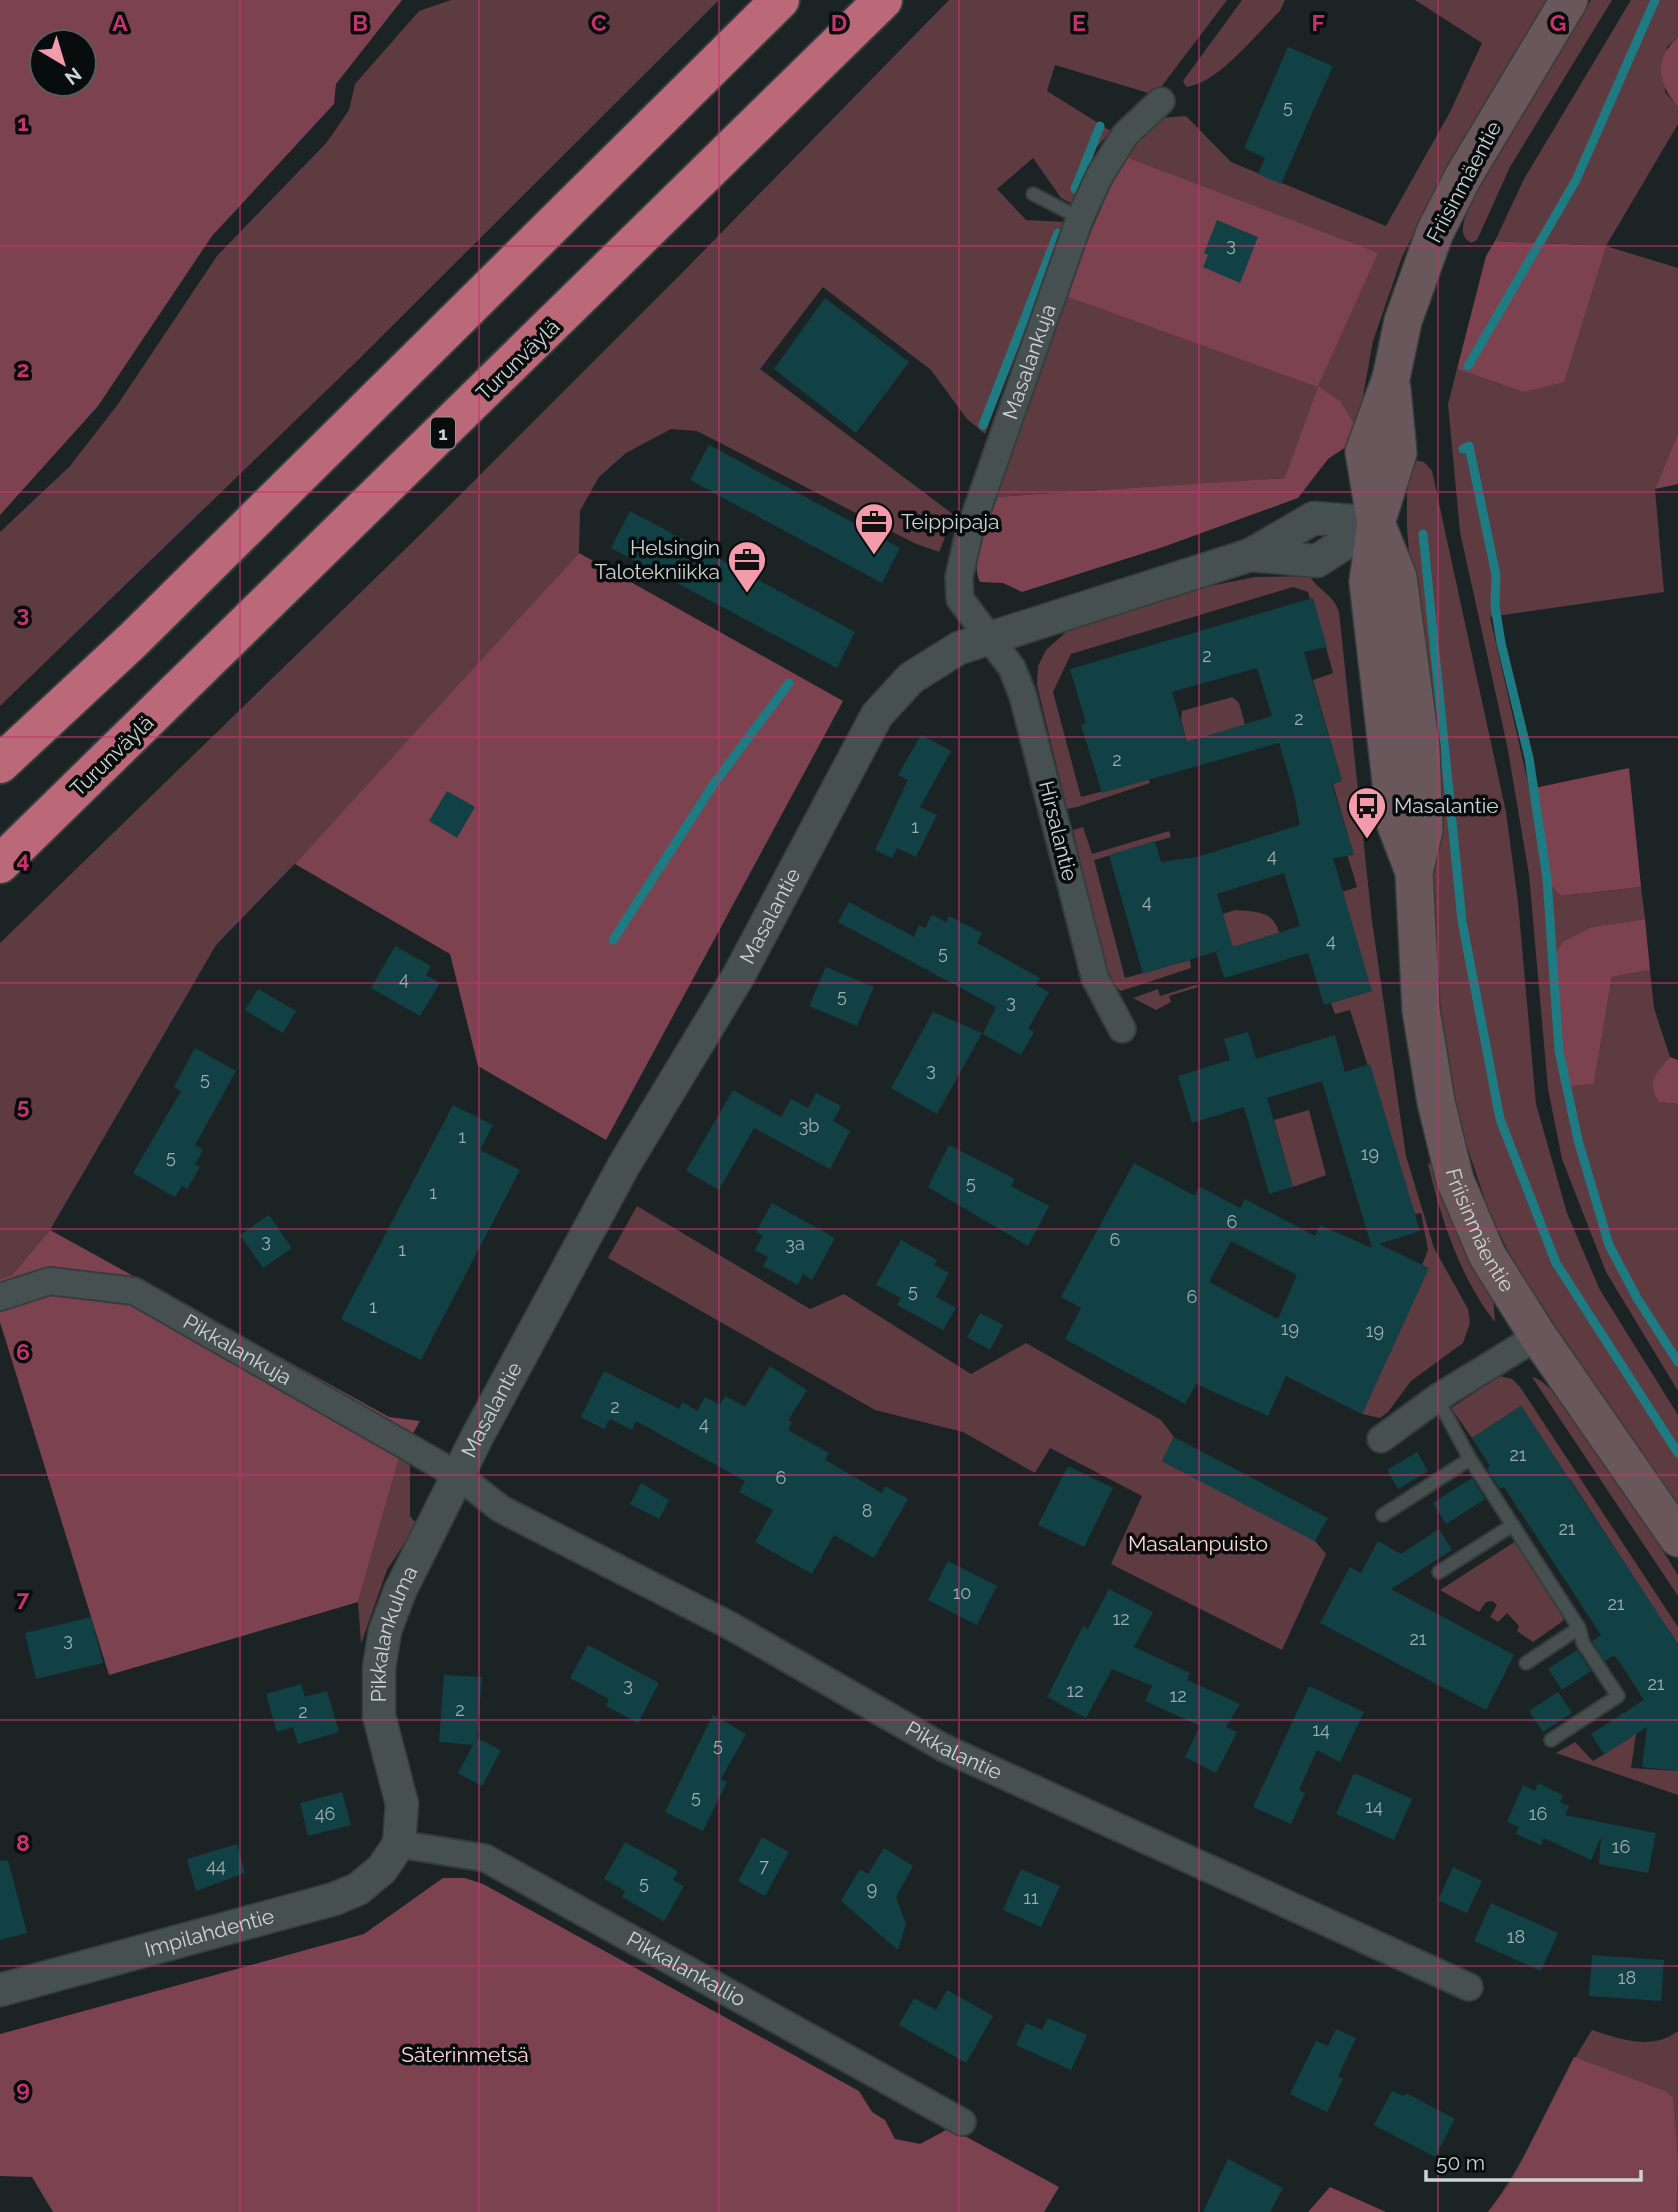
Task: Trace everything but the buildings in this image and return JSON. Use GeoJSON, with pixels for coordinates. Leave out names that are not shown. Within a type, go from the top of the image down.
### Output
{"type":"FeatureCollection","features":[{"type":"Feature","properties":{"kind":"highway"},"geometry":{"type":"LineString","coordinates":[[0,764],[132,641],[780,0]]}},
{"type":"Feature","properties":{"kind":"highway","name":"Turunväylä"},"geometry":{"type":"LineString","coordinates":[[0,864],[181,690],[883,0]]}},
{"type":"Feature","properties":{"kind":"main road","name":"Friisinmäentie"},"geometry":{"type":"LineString","coordinates":[[1569,0],[1463,177],[1435,232],[1403,321],[1391,377],[1364,452],[1376,523],[1398,577],[1421,749],[1424,830],[1414,872],[1421,1010],[1436,1102],[1455,1180],[1488,1255],[1538,1336],[1678,1538]]}},
{"type":"Feature","properties":{"kind":"street","name":"Masalankuja"},"geometry":{"type":"LineString","coordinates":[[987,638],[960,600],[959,577],[969,533],[1080,218],[1100,175],[1125,135],[1161,101]]}},
{"type":"Feature","properties":{"kind":"street","name":"Masalantie"},"geometry":{"type":"LineString","coordinates":[[459,1476],[478,1435],[624,1165],[733,985],[877,715],[911,678],[936,660],[987,638],[1250,555],[1317,561],[1376,523]]}},
{"type":"Feature","properties":{"kind":"street","name":"Hirsalantie"},"geometry":{"type":"LineString","coordinates":[[987,638],[1012,668],[1023,696],[1095,978],[1122,1029]]}},
{"type":"Feature","properties":{"kind":"street","name":"Pikkalankuja"},"geometry":{"type":"LineString","coordinates":[[0,1297],[50,1281],[134,1291],[459,1476]]}},
{"type":"Feature","properties":{"kind":"street"},"geometry":{"type":"LineString","coordinates":[[1381,1440],[1437,1398],[1538,1336]]}},
{"type":"Feature","properties":{"kind":"street","name":"Pikkalankulma"},"geometry":{"type":"LineString","coordinates":[[399,1844],[402,1804],[379,1716],[379,1668],[385,1631],[400,1591],[459,1476]]}},
{"type":"Feature","properties":{"kind":"street","name":"Pikkalantie"},"geometry":{"type":"LineString","coordinates":[[459,1476],[501,1509],[729,1625],[944,1748],[1469,1987]]}},
{"type":"Feature","properties":{"kind":"street","name":"Impilahdentie"},"geometry":{"type":"LineString","coordinates":[[0,1990],[334,1899],[358,1889],[382,1869],[399,1844]]}},
{"type":"Feature","properties":{"kind":"street","name":"Pikkalankallio"},"geometry":{"type":"LineString","coordinates":[[399,1844],[485,1858],[962,2122]]}},
{"type":"Feature","properties":{"kind":"lane"},"geometry":{"type":"LineString","coordinates":[[1032,194],[1080,218]]}},
{"type":"Feature","properties":{"kind":"lane"},"geometry":{"type":"LineString","coordinates":[[1437,1398],[1470,1459],[1579,1628],[1583,1643],[1618,1696],[1551,1740]]}},
{"type":"Feature","properties":{"kind":"lane"},"geometry":{"type":"LineString","coordinates":[[1383,1515],[1470,1459]]}},
{"type":"Feature","properties":{"kind":"lane"},"geometry":{"type":"LineString","coordinates":[[1440,1572],[1513,1525]]}},
{"type":"Feature","properties":{"kind":"lane"},"geometry":{"type":"LineString","coordinates":[[1525,1663],[1579,1628]]}},
{"type":"Feature","properties":{"kind":"green space"},"geometry":{"type":"Polygon","coordinates":[[[0,0],[402,0],[336,84],[334,104],[212,236],[98,406],[0,515],[0,0]]]}},
{"type":"Feature","properties":{"kind":"green space"},"geometry":{"type":"Polygon","coordinates":[[[451,0],[719,0],[358,360],[0,706],[0,532],[70,466],[118,404],[217,256],[327,142],[349,110],[355,84],[419,11],[451,0]]]}},
{"type":"Feature","properties":{"kind":"green space"},"geometry":{"type":"Polygon","coordinates":[[[949,0],[1227,0],[1155,95],[1055,65],[1047,91],[1111,131],[1097,147],[1074,205],[1061,198],[1033,158],[997,189],[1026,220],[1067,222],[985,434],[967,419],[931,370],[823,287],[760,369],[954,515],[939,552],[914,543],[697,431],[671,429],[626,453],[599,477],[580,511],[579,553],[350,807],[216,945],[50,1230],[12,1275],[0,1279],[0,943],[429,526],[949,0]]]}},
{"type":"Feature","properties":{"kind":"green space"},"geometry":{"type":"Polygon","coordinates":[[[1242,0],[1285,0],[1280,11],[1223,68],[1198,84],[1186,87],[1183,81],[1242,0]]]}},
{"type":"Feature","properties":{"kind":"green space"},"geometry":{"type":"Polygon","coordinates":[[[1415,0],[1548,0],[1444,174],[1402,257],[1373,341],[1357,429],[1286,478],[994,497],[1063,295],[1378,254],[1124,156],[1160,118],[1186,116],[1231,162],[1386,226],[1450,112],[1482,43],[1415,0]]]}},
{"type":"Feature","properties":{"kind":"green space"},"geometry":{"type":"Polygon","coordinates":[[[1591,0],[1612,0],[1510,167],[1477,240],[1471,243],[1465,238],[1463,230],[1467,212],[1479,186],[1518,117],[1591,0]]]}},
{"type":"Feature","properties":{"kind":"green space"},"geometry":{"type":"Polygon","coordinates":[[[1631,0],[1678,0],[1678,37],[1667,47],[1665,92],[1678,107],[1678,124],[1606,246],[1495,241],[1524,179],[1631,0]]]}},
{"type":"Feature","properties":{"kind":"green space"},"geometry":{"type":"Polygon","coordinates":[[[1678,37],[1678,107],[1666,89],[1661,72],[1665,54],[1678,37]]]}},
{"type":"Feature","properties":{"kind":"green space"},"geometry":{"type":"Polygon","coordinates":[[[1124,156],[1378,253],[1318,386],[1341,402],[1357,429],[1349,445],[1328,459],[1298,498],[1163,547],[1022,592],[1003,583],[980,582],[977,574],[978,552],[994,497],[1285,478],[1318,387],[1063,295],[1124,156]]]}},
{"type":"Feature","properties":{"kind":"green space"},"geometry":{"type":"Polygon","coordinates":[[[1495,241],[1606,246],[1564,382],[1523,392],[1457,369],[1486,256],[1495,241]]]}},
{"type":"Feature","properties":{"kind":"green space"},"geometry":{"type":"Polygon","coordinates":[[[1606,246],[1678,268],[1678,433],[1655,489],[1664,592],[1490,617],[1552,887],[1563,896],[1641,887],[1645,919],[1591,927],[1562,942],[1551,964],[1564,1087],[1594,1084],[1612,977],[1650,970],[1654,1008],[1670,1057],[1664,1065],[1659,1102],[1678,1104],[1678,1391],[1606,1272],[1562,1159],[1548,1089],[1529,875],[1507,745],[1460,532],[1448,404],[1457,369],[1523,392],[1606,246]]]}},
{"type":"Feature","properties":{"kind":"green space"},"geometry":{"type":"Polygon","coordinates":[[[1678,433],[1678,484],[1655,489],[1678,433]]]}},
{"type":"Feature","properties":{"kind":"green space"},"geometry":{"type":"Polygon","coordinates":[[[1413,460],[1424,462],[1432,471],[1506,812],[1518,902],[1536,1104],[1567,1213],[1600,1290],[1678,1415],[1678,1505],[1524,1285],[1488,1209],[1459,1122],[1437,984],[1433,903],[1435,835],[1407,529],[1407,482],[1413,460]]]}},
{"type":"Feature","properties":{"kind":"green space"},"geometry":{"type":"Polygon","coordinates":[[[579,553],[843,701],[606,1140],[478,1066],[450,954],[295,864],[579,553]]]}},
{"type":"Feature","properties":{"kind":"green space"},"geometry":{"type":"Polygon","coordinates":[[[1310,576],[1333,601],[1339,612],[1372,921],[1406,1156],[1434,1248],[1468,1309],[1470,1323],[1463,1343],[1411,1381],[1388,1412],[1380,1418],[1362,1414],[1428,1269],[1422,1265],[1428,1250],[1421,1213],[1415,1214],[1350,1010],[1335,1014],[1331,1003],[1371,991],[1342,892],[1357,887],[1347,854],[1353,852],[1333,784],[1342,781],[1313,680],[1333,673],[1313,599],[1310,599],[1308,592],[1293,587],[1071,654],[1053,692],[1081,797],[1148,779],[1150,783],[1077,807],[1067,809],[1037,685],[1038,666],[1046,650],[1067,631],[1210,586],[1255,577],[1310,576]]]}},
{"type":"Feature","properties":{"kind":"green space"},"geometry":{"type":"Polygon","coordinates":[[[1232,697],[1239,703],[1245,725],[1187,742],[1181,720],[1182,711],[1232,697]]]}},
{"type":"Feature","properties":{"kind":"green space"},"geometry":{"type":"Polygon","coordinates":[[[1629,768],[1641,887],[1562,896],[1552,887],[1530,789],[1629,768]]]}},
{"type":"Feature","properties":{"kind":"green space"},"geometry":{"type":"Polygon","coordinates":[[[1083,827],[1092,854],[1169,831],[1171,837],[1094,860],[1125,978],[1190,960],[1191,968],[1121,991],[1114,986],[1106,968],[1073,830],[1083,827]]]}},
{"type":"Feature","properties":{"kind":"green space"},"geometry":{"type":"Polygon","coordinates":[[[1235,910],[1268,916],[1279,933],[1233,947],[1214,917],[1235,910]]]}},
{"type":"Feature","properties":{"kind":"green space"},"geometry":{"type":"Polygon","coordinates":[[[1645,919],[1650,970],[1612,977],[1594,1084],[1564,1087],[1550,964],[1562,942],[1591,927],[1645,919]]]}},
{"type":"Feature","properties":{"kind":"green space"},"geometry":{"type":"Polygon","coordinates":[[[1196,985],[1198,987],[1169,996],[1171,1002],[1156,1010],[1133,998],[1158,989],[1160,996],[1196,985]]]}},
{"type":"Feature","properties":{"kind":"green space"},"geometry":{"type":"Polygon","coordinates":[[[1670,1057],[1678,1060],[1678,1104],[1659,1102],[1653,1088],[1654,1078],[1670,1057]]]}},
{"type":"Feature","properties":{"kind":"green space"},"geometry":{"type":"Polygon","coordinates":[[[1309,1110],[1326,1175],[1293,1187],[1274,1120],[1309,1110]]]}},
{"type":"Feature","properties":{"kind":"green space"},"geometry":{"type":"Polygon","coordinates":[[[1437,1161],[1493,1296],[1495,1322],[1472,1286],[1453,1247],[1428,1164],[1437,1161]]]}},
{"type":"Feature","properties":{"kind":"green space","name":"Masalanpuisto"},"geometry":{"type":"Polygon","coordinates":[[[637,1206],[810,1309],[844,1294],[971,1374],[1026,1343],[1161,1420],[1174,1437],[1162,1461],[1315,1541],[1326,1554],[1282,1650],[1111,1564],[1142,1496],[1050,1448],[1035,1473],[963,1432],[875,1410],[608,1258],[637,1206]]]}},
{"type":"Feature","properties":{"kind":"green space"},"geometry":{"type":"Polygon","coordinates":[[[50,1230],[389,1417],[420,1421],[399,1458],[358,1602],[109,1675],[0,1322],[0,1279],[12,1275],[50,1230]]]}},
{"type":"Feature","properties":{"kind":"green space"},"geometry":{"type":"Polygon","coordinates":[[[1500,1376],[1512,1379],[1520,1387],[1678,1627],[1678,1644],[1668,1629],[1619,1661],[1614,1655],[1663,1622],[1570,1479],[1520,1512],[1516,1505],[1565,1473],[1521,1406],[1472,1438],[1451,1408],[1500,1376]]]}},
{"type":"Feature","properties":{"kind":"green space"},"geometry":{"type":"Polygon","coordinates":[[[1532,1377],[1546,1385],[1565,1405],[1608,1465],[1678,1575],[1678,1596],[1532,1377]]]}},
{"type":"Feature","properties":{"kind":"green space"},"geometry":{"type":"Polygon","coordinates":[[[399,1458],[410,1465],[410,1516],[417,1524],[387,1570],[361,1644],[358,1602],[399,1458]]]}},
{"type":"Feature","properties":{"kind":"green space"},"geometry":{"type":"Polygon","coordinates":[[[1516,1541],[1564,1614],[1563,1621],[1533,1642],[1517,1631],[1519,1626],[1507,1613],[1498,1622],[1490,1617],[1497,1605],[1492,1601],[1486,1602],[1479,1612],[1440,1590],[1516,1541]]]}},
{"type":"Feature","properties":{"kind":"green space"},"geometry":{"type":"Polygon","coordinates":[[[1623,1713],[1636,1734],[1631,1768],[1678,1771],[1678,1795],[1556,1753],[1575,1742],[1593,1761],[1633,1736],[1620,1715],[1623,1713]]]}},
{"type":"Feature","properties":{"kind":"green space","name":"Säterinmetsä"},"geometry":{"type":"Polygon","coordinates":[[[443,1878],[465,1878],[483,1884],[859,2091],[872,2112],[885,2120],[895,2139],[920,2144],[950,2128],[1059,2187],[1044,2212],[53,2212],[32,2177],[0,2176],[0,2034],[364,1934],[443,1878]]]}},
{"type":"Feature","properties":{"kind":"green space"},"geometry":{"type":"Polygon","coordinates":[[[1592,2030],[1624,2040],[1646,2042],[1657,2041],[1678,2031],[1678,2212],[1488,2212],[1517,2168],[1592,2030]]]}},
{"type":"Feature","properties":{"kind":"green space"},"geometry":{"type":"Polygon","coordinates":[[[1574,2057],[1665,2091],[1673,2097],[1678,2165],[1676,2212],[1488,2212],[1511,2182],[1574,2057]]]}},
{"type":"Feature","properties":{"kind":"green space"},"geometry":{"type":"Polygon","coordinates":[[[1330,2187],[1386,2212],[1308,2212],[1330,2187]]]}},
{"type":"Feature","properties":{"kind":"waterway"},"geometry":{"type":"LineString","coordinates":[[1468,366],[1576,180],[1655,0]]}},
{"type":"Feature","properties":{"kind":"waterway"},"geometry":{"type":"LineString","coordinates":[[1075,189],[1100,126]]}},
{"type":"Feature","properties":{"kind":"waterway"},"geometry":{"type":"LineString","coordinates":[[983,425],[1058,233]]}},
{"type":"Feature","properties":{"kind":"waterway"},"geometry":{"type":"LineString","coordinates":[[1463,449],[1469,446],[1496,575],[1495,606],[1501,643],[1529,758],[1547,879],[1559,1051],[1578,1140],[1609,1245],[1637,1298],[1678,1362]]}},
{"type":"Feature","properties":{"kind":"waterway"},"geometry":{"type":"LineString","coordinates":[[1423,534],[1462,921],[1500,1119],[1556,1263],[1678,1453]]}},
{"type":"Feature","properties":{"kind":"waterway"},"geometry":{"type":"LineString","coordinates":[[613,940],[713,785],[789,683]]}},
{"type":"Feature","properties":{"kind":"place","name":"Teippipaja"},"geometry":{"type":"Point","coordinates":[874,556]}},
{"type":"Feature","properties":{"kind":"place","name":"Helsingin Talotekniikka"},"geometry":{"type":"Point","coordinates":[747,594]}},
{"type":"Feature","properties":{"kind":"place","name":"Masalantie"},"geometry":{"type":"Point","coordinates":[1367,840]}}]}
